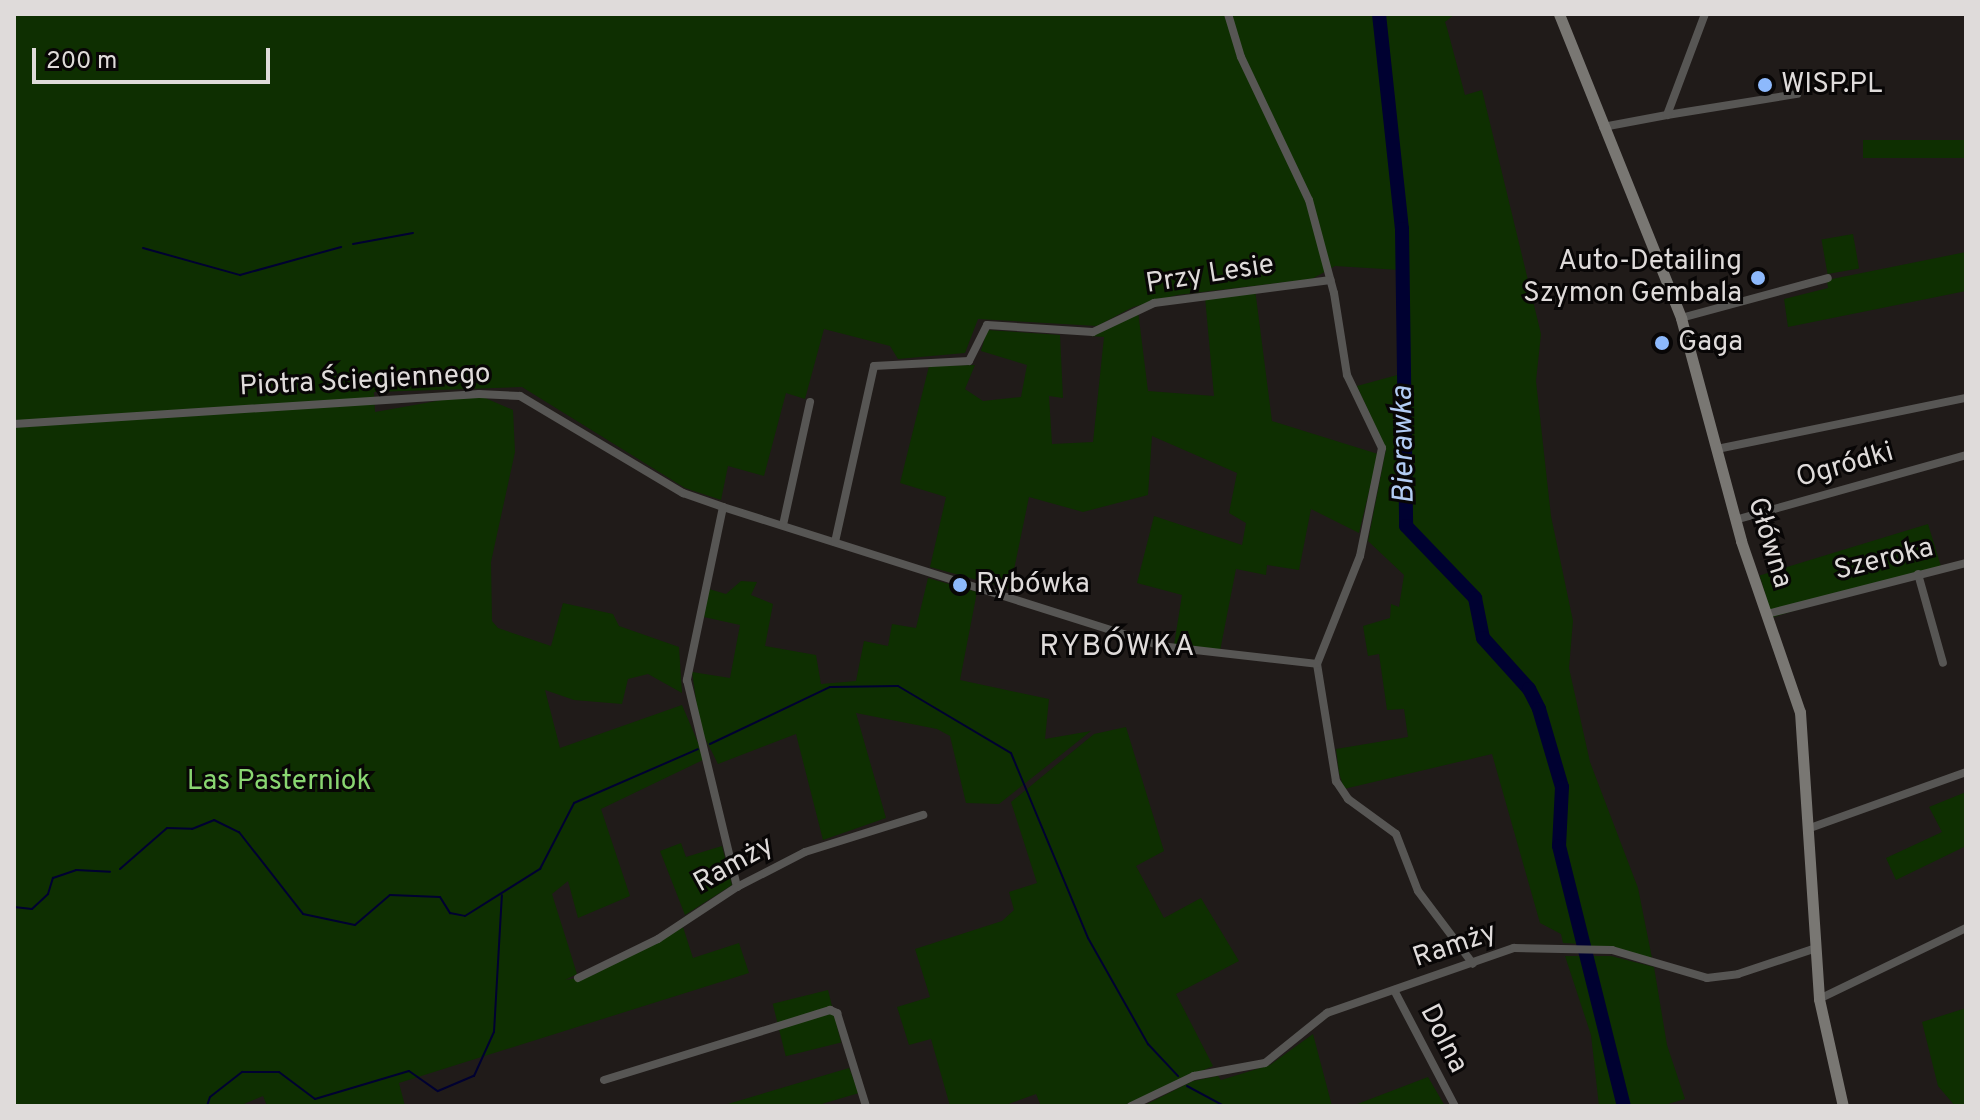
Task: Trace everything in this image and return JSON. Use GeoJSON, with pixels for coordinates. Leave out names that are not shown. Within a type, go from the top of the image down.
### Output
{"type":"FeatureCollection","features":[{"type":"Feature","properties":{"kind":"main road","name":"Główna"},"geometry":{"type":"LineString","coordinates":[[1559,14],[1681,318],[1735,520],[1802,722],[1819,999],[1843,1106]]}},
{"type":"Feature","properties":{"kind":"street"},"geometry":{"type":"LineString","coordinates":[[1228,14],[1241,57],[1302,181],[1331,280],[1347,375],[1382,448],[1360,556],[1317,664],[1329,741],[1341,791],[1396,834],[1418,891],[1473,964]]}},
{"type":"Feature","properties":{"kind":"street"},"geometry":{"type":"LineString","coordinates":[[1667,115],[1705,14]]}},
{"type":"Feature","properties":{"kind":"street"},"geometry":{"type":"LineString","coordinates":[[1603,127],[1797,94]]}},
{"type":"Feature","properties":{"kind":"street"},"geometry":{"type":"LineString","coordinates":[[1681,318],[1828,278]]}},
{"type":"Feature","properties":{"kind":"street","name":"Przy Lesie"},"geometry":{"type":"LineString","coordinates":[[835,542],[874,366],[969,361],[987,325],[1093,332],[1154,303],[1331,280]]}},
{"type":"Feature","properties":{"kind":"street","name":"Piotra Ściegiennego"},"geometry":{"type":"LineString","coordinates":[[14,424],[509,395],[594,435],[683,493],[723,507],[1160,646],[1317,664]]}},
{"type":"Feature","properties":{"kind":"street"},"geometry":{"type":"LineString","coordinates":[[1717,449],[1966,398]]}},
{"type":"Feature","properties":{"kind":"street"},"geometry":{"type":"LineString","coordinates":[[783,525],[810,402]]}},
{"type":"Feature","properties":{"kind":"street","name":"Ogródki"},"geometry":{"type":"LineString","coordinates":[[1735,520],[1966,455]]}},
{"type":"Feature","properties":{"kind":"street"},"geometry":{"type":"LineString","coordinates":[[723,507],[687,680],[737,887]]}},
{"type":"Feature","properties":{"kind":"street","name":"Szeroka"},"geometry":{"type":"LineString","coordinates":[[1767,614],[1966,563]]}},
{"type":"Feature","properties":{"kind":"street"},"geometry":{"type":"LineString","coordinates":[[1918,574],[1943,663]]}},
{"type":"Feature","properties":{"kind":"street"},"geometry":{"type":"LineString","coordinates":[[1810,828],[1966,772]]}},
{"type":"Feature","properties":{"kind":"street","name":"Ramży"},"geometry":{"type":"LineString","coordinates":[[578,978],[658,939],[737,887],[828,843],[923,815]]}},
{"type":"Feature","properties":{"kind":"street"},"geometry":{"type":"LineString","coordinates":[[1819,999],[1966,928]]}},
{"type":"Feature","properties":{"kind":"street","name":"Ramży"},"geometry":{"type":"LineString","coordinates":[[1131,1106],[1194,1076],[1265,1063],[1327,1013],[1514,948],[1595,949],[1707,978],[1738,974],[1816,948]]}},
{"type":"Feature","properties":{"kind":"street","name":"Dolna"},"geometry":{"type":"LineString","coordinates":[[1394,990],[1455,1106]]}},
{"type":"Feature","properties":{"kind":"street"},"geometry":{"type":"LineString","coordinates":[[604,1080],[830,1010],[837,1013],[866,1106]]}},
{"type":"Feature","properties":{"kind":"green space","name":"Las Pasterniok"},"geometry":{"type":"Polygon","coordinates":[[[14,14],[1455,14],[1445,22],[1465,95],[1482,90],[1541,334],[1536,381],[1551,516],[1573,621],[1569,668],[1590,762],[1638,888],[1652,958],[1584,945],[1561,846],[1563,783],[1541,709],[1523,681],[1558,786],[1556,845],[1583,944],[1563,943],[1561,934],[1540,923],[1492,754],[1344,789],[1339,773],[1336,749],[1408,737],[1404,709],[1387,710],[1379,654],[1368,656],[1363,626],[1390,618],[1391,604],[1399,607],[1404,575],[1368,541],[1386,449],[1357,386],[1401,374],[1403,528],[1436,564],[1435,549],[1410,525],[1397,136],[1392,154],[1400,270],[1335,266],[1312,279],[1177,295],[1133,307],[1097,326],[978,319],[965,353],[898,359],[890,346],[824,329],[805,399],[786,393],[764,476],[728,466],[721,500],[685,488],[522,387],[374,392],[375,412],[476,394],[513,410],[515,452],[491,562],[492,621],[498,628],[551,646],[563,603],[613,614],[619,626],[679,647],[682,693],[648,674],[628,679],[622,704],[574,700],[545,690],[560,748],[682,705],[705,759],[601,809],[630,896],[578,918],[568,881],[552,894],[577,974],[565,980],[593,975],[683,927],[693,958],[739,943],[749,973],[399,1083],[405,1106],[267,1106],[263,1096],[239,1106],[14,1106],[14,14]]]}},
{"type":"Feature","properties":{"kind":"green space"},"geometry":{"type":"Polygon","coordinates":[[[1863,140],[1966,140],[1966,158],[1863,158],[1863,140]]]}},
{"type":"Feature","properties":{"kind":"green space"},"geometry":{"type":"Polygon","coordinates":[[[1853,234],[1859,268],[1828,274],[1821,240],[1853,234]]]}},
{"type":"Feature","properties":{"kind":"green space"},"geometry":{"type":"Polygon","coordinates":[[[1966,252],[1966,291],[1788,327],[1784,299],[1828,288],[1827,280],[1966,252]]]}},
{"type":"Feature","properties":{"kind":"green space"},"geometry":{"type":"Polygon","coordinates":[[[1255,289],[1272,421],[1378,454],[1359,533],[1311,509],[1299,570],[1267,565],[1266,575],[1236,569],[1220,651],[1174,645],[1182,595],[1137,583],[1154,516],[1242,545],[1246,523],[1229,513],[1237,473],[1152,436],[1148,495],[1083,512],[1029,497],[1010,589],[930,567],[946,497],[900,483],[929,366],[975,365],[965,389],[983,401],[1021,397],[1027,365],[981,351],[987,330],[1060,335],[1063,398],[1049,396],[1052,444],[1093,442],[1104,337],[1090,336],[1138,311],[1148,391],[1214,396],[1205,297],[1255,289]]]}},
{"type":"Feature","properties":{"kind":"green space"},"geometry":{"type":"Polygon","coordinates":[[[1928,524],[1941,566],[1773,618],[1760,575],[1928,524]]]}},
{"type":"Feature","properties":{"kind":"green space"},"geometry":{"type":"Polygon","coordinates":[[[928,578],[977,592],[960,680],[1049,699],[1045,739],[1091,731],[999,804],[966,803],[950,736],[937,729],[856,713],[886,818],[823,840],[796,734],[718,764],[700,728],[692,672],[730,678],[740,625],[704,617],[709,589],[726,594],[741,581],[757,582],[751,595],[773,604],[765,646],[816,655],[821,684],[856,681],[864,641],[888,646],[892,624],[916,628],[928,578]]]}},
{"type":"Feature","properties":{"kind":"green space"},"geometry":{"type":"Polygon","coordinates":[[[1126,727],[1164,851],[1136,866],[1164,918],[1201,898],[1239,961],[1176,994],[1213,1066],[1122,1106],[1041,1106],[1036,1094],[1003,1106],[950,1106],[931,1039],[909,1045],[897,1007],[930,997],[915,949],[1002,921],[1014,910],[1009,892],[1037,883],[1011,802],[1094,734],[1126,727]]]}},
{"type":"Feature","properties":{"kind":"green space"},"geometry":{"type":"Polygon","coordinates":[[[1966,792],[1966,846],[1896,880],[1886,858],[1942,832],[1929,807],[1966,792]]]}},
{"type":"Feature","properties":{"kind":"green space"},"geometry":{"type":"Polygon","coordinates":[[[681,843],[686,857],[722,846],[732,885],[685,915],[660,851],[681,843]]]}},
{"type":"Feature","properties":{"kind":"green space"},"geometry":{"type":"Polygon","coordinates":[[[1565,956],[1611,956],[1654,967],[1667,1045],[1685,1099],[1661,1106],[1599,1106],[1591,1035],[1565,956]]]}},
{"type":"Feature","properties":{"kind":"green space"},"geometry":{"type":"Polygon","coordinates":[[[828,990],[841,1042],[786,1056],[773,1004],[828,990]]]}},
{"type":"Feature","properties":{"kind":"green space"},"geometry":{"type":"Polygon","coordinates":[[[1966,1008],[1966,1106],[1955,1106],[1938,1086],[1922,1022],[1966,1008]]]}},
{"type":"Feature","properties":{"kind":"green space"},"geometry":{"type":"Polygon","coordinates":[[[1313,1034],[1332,1106],[1143,1106],[1193,1081],[1218,1076],[1221,1080],[1270,1065],[1313,1034]]]}},
{"type":"Feature","properties":{"kind":"green space"},"geometry":{"type":"Polygon","coordinates":[[[849,1068],[859,1093],[815,1106],[721,1106],[849,1068]]]}},
{"type":"Feature","properties":{"kind":"green space"},"geometry":{"type":"Polygon","coordinates":[[[1428,1077],[1445,1106],[1352,1106],[1428,1077]]]}},
{"type":"Feature","properties":{"kind":"waterway","name":"Bierawka"},"geometry":{"type":"LineString","coordinates":[[1379,14],[1402,229],[1406,526],[1475,598],[1483,638],[1529,689],[1539,709],[1562,787],[1559,846],[1624,1106]]}},
{"type":"Feature","properties":{"kind":"waterway"},"geometry":{"type":"LineString","coordinates":[[353,244],[413,233]]}},
{"type":"Feature","properties":{"kind":"waterway"},"geometry":{"type":"LineString","coordinates":[[143,248],[240,275],[341,247]]}},
{"type":"Feature","properties":{"kind":"waterway"},"geometry":{"type":"LineString","coordinates":[[710,744],[830,687],[898,686],[1011,753],[1088,938],[1148,1044],[1178,1076]]}},
{"type":"Feature","properties":{"kind":"waterway"},"geometry":{"type":"LineString","coordinates":[[120,869],[167,828],[192,829],[214,820],[239,832],[303,914],[355,925],[390,895],[440,897],[450,913],[465,916],[540,869],[574,803],[698,749]]}},
{"type":"Feature","properties":{"kind":"waterway"},"geometry":{"type":"LineString","coordinates":[[14,907],[32,909],[48,894],[53,878],[76,870],[110,872]]}},
{"type":"Feature","properties":{"kind":"waterway"},"geometry":{"type":"LineString","coordinates":[[207,1106],[210,1097],[242,1072],[279,1072],[315,1099],[409,1071],[438,1091],[474,1076],[494,1032],[502,895]]}},
{"type":"Feature","properties":{"kind":"waterway"},"geometry":{"type":"LineString","coordinates":[[1187,1086],[1224,1106]]}},
{"type":"Feature","properties":{"kind":"place","name":"WISP.PL"},"geometry":{"type":"Point","coordinates":[1765,85]}},
{"type":"Feature","properties":{"kind":"place","name":"Auto-Detailing Szymon Gembala"},"geometry":{"type":"Point","coordinates":[1758,278]}},
{"type":"Feature","properties":{"kind":"place","name":"Gaga"},"geometry":{"type":"Point","coordinates":[1662,343]}},
{"type":"Feature","properties":{"kind":"place","name":"Rybówka"},"geometry":{"type":"Point","coordinates":[960,585]}},
{"type":"Feature","properties":{"kind":"district","name":"RYBÓWKA"},"geometry":{"type":"Point","coordinates":[1118,648]}}]}
